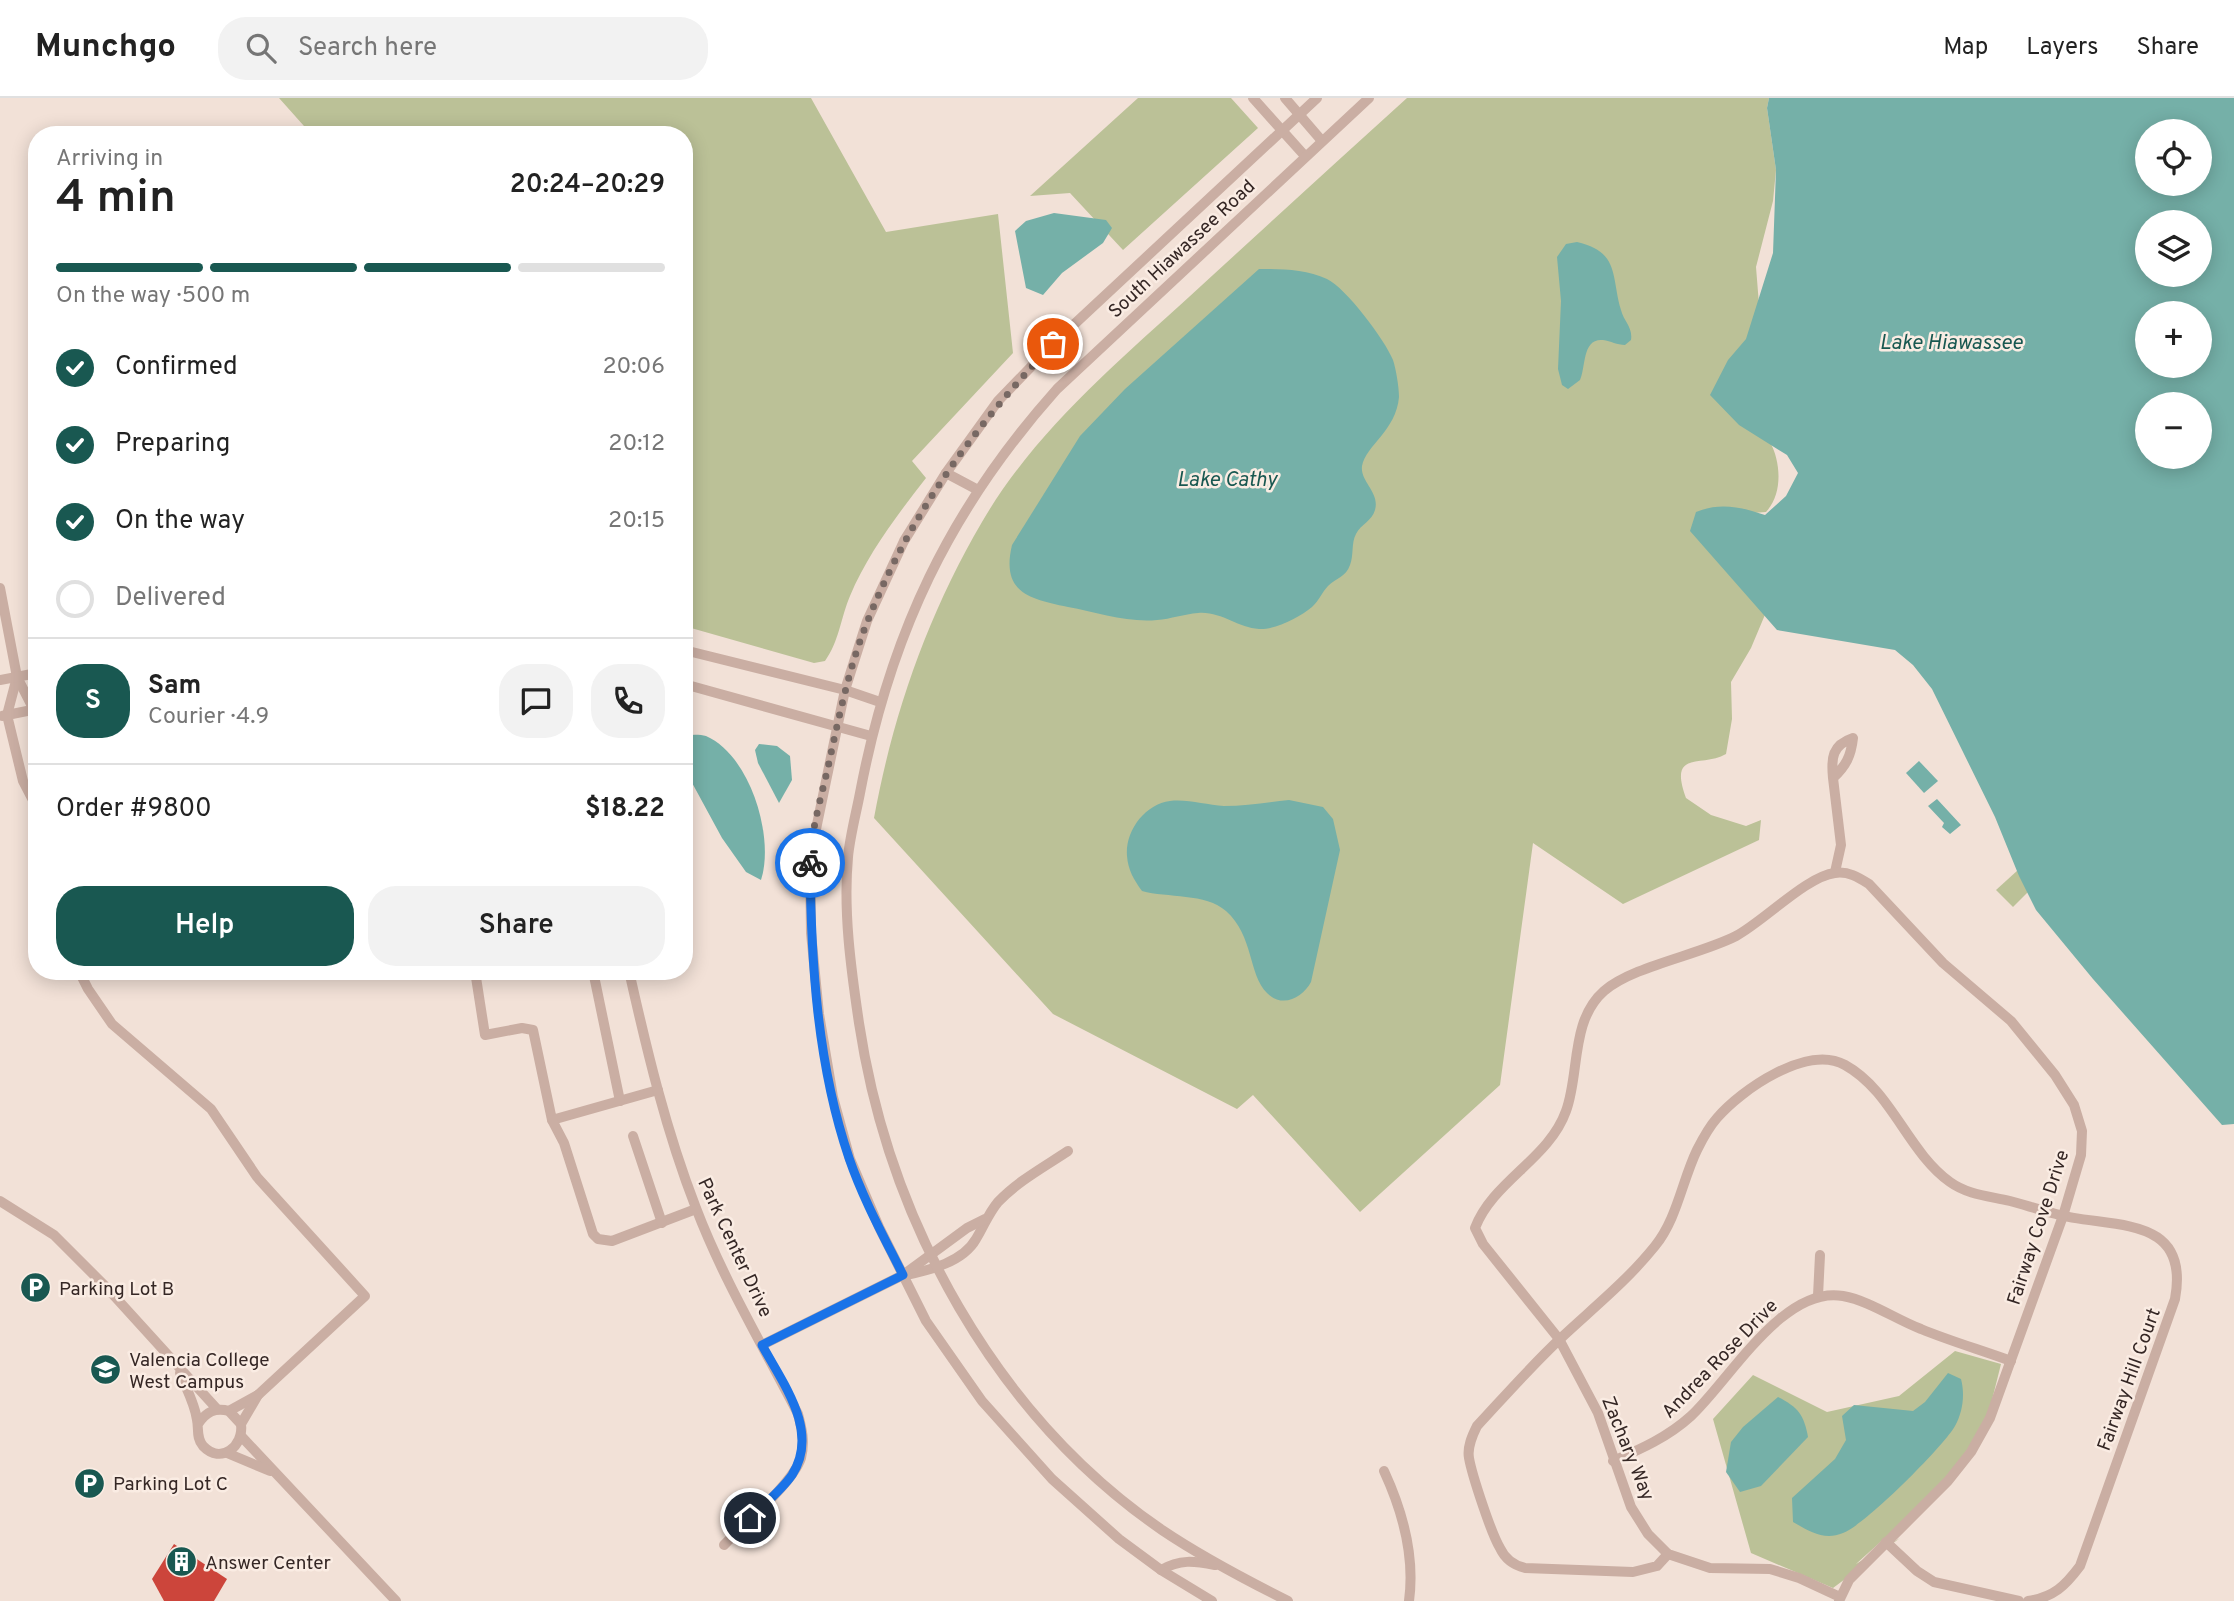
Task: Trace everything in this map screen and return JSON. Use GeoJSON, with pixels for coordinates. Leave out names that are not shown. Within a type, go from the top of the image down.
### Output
{"type":"FeatureCollection","features":[{"type":"Feature","properties":{"kind":"street"},"geometry":{"type":"LineString","coordinates":[[1253,98],[1305,156]]}},
{"type":"Feature","properties":{"kind":"street"},"geometry":{"type":"LineString","coordinates":[[1285,98],[1322,141]]}},
{"type":"Feature","properties":{"kind":"street","name":"South Hiawassee Road"},"geometry":{"type":"LineString","coordinates":[[1212,1601],[1161,1570],[1082,1508],[1018,1443],[956,1365],[926,1321],[850,1159],[833,1097],[819,1014],[811,933],[810,858],[845,690],[867,621],[904,541],[946,473],[999,401],[1053,344],[1317,98]]}},
{"type":"Feature","properties":{"kind":"street","name":"South Hiawassee Road"},"geometry":{"type":"LineString","coordinates":[[1288,1601],[1162,1530],[1112,1490],[1068,1449],[1026,1404],[957,1306],[930,1254],[879,1123],[864,1058],[854,985],[848,919],[848,856],[871,736],[906,628],[929,577],[978,490],[1015,436],[1057,389],[1369,98]]}},
{"type":"Feature","properties":{"kind":"street"},"geometry":{"type":"LineString","coordinates":[[946,473],[978,490]]}},
{"type":"Feature","properties":{"kind":"street"},"geometry":{"type":"LineString","coordinates":[[0,588],[17,677],[28,696]]}},
{"type":"Feature","properties":{"kind":"street"},"geometry":{"type":"LineString","coordinates":[[693,652],[845,690],[880,702]]}},
{"type":"Feature","properties":{"kind":"street"},"geometry":{"type":"LineString","coordinates":[[0,680],[28,675]]}},
{"type":"Feature","properties":{"kind":"street"},"geometry":{"type":"LineString","coordinates":[[17,677],[4,715],[28,791]]}},
{"type":"Feature","properties":{"kind":"street"},"geometry":{"type":"LineString","coordinates":[[693,686],[871,736]]}},
{"type":"Feature","properties":{"kind":"street"},"geometry":{"type":"LineString","coordinates":[[4,715],[28,710]]}},
{"type":"Feature","properties":{"kind":"street"},"geometry":{"type":"LineString","coordinates":[[1833,778],[1841,845],[1835,873]]}},
{"type":"Feature","properties":{"kind":"street","name":"Fairway Cove Drive"},"geometry":{"type":"LineString","coordinates":[[1835,873],[1855,874],[1869,884],[1943,963],[2011,1021],[2055,1075],[2074,1105],[2082,1131],[2081,1155],[2063,1216],[1990,1418],[1948,1481],[1849,1580],[1840,1600]]}},
{"type":"Feature","properties":{"kind":"street","name":"Zachary Way"},"geometry":{"type":"LineString","coordinates":[[1668,1555],[1648,1534],[1631,1507],[1598,1413],[1559,1339],[1483,1244],[1475,1228],[1482,1210],[1555,1133],[1566,1111],[1580,1034],[1590,1009],[1603,992],[1624,978],[1709,949],[1739,934],[1816,879],[1835,873]]}},
{"type":"Feature","properties":{"kind":"street"},"geometry":{"type":"LineString","coordinates":[[84,980],[112,1024],[211,1109],[257,1177],[365,1296],[258,1395],[229,1410],[217,1409],[205,1415],[198,1424]]}},
{"type":"Feature","properties":{"kind":"street"},"geometry":{"type":"LineString","coordinates":[[476,980],[485,1035],[522,1028],[533,1030],[552,1120],[564,1143],[593,1234],[598,1239],[612,1241],[696,1209]]}},
{"type":"Feature","properties":{"kind":"street"},"geometry":{"type":"LineString","coordinates":[[595,980],[620,1101]]}},
{"type":"Feature","properties":{"kind":"street","name":"Park Center Drive"},"geometry":{"type":"LineString","coordinates":[[631,980],[669,1134],[696,1209],[798,1414],[803,1436],[800,1458],[789,1479],[724,1545]]}},
{"type":"Feature","properties":{"kind":"street","name":"Fairway Hill Court"},"geometry":{"type":"LineString","coordinates":[[1668,1555],[1657,1566],[1633,1572],[1525,1568],[1513,1564],[1500,1548],[1469,1456],[1470,1439],[1477,1426],[1559,1339],[1621,1285],[1658,1244],[1697,1150],[1716,1119],[1734,1102],[1786,1066],[1816,1059],[1842,1063],[1867,1079],[1923,1155],[1949,1182],[1980,1196],[2063,1216],[2123,1223],[2146,1230],[2170,1250],[2179,1278],[2175,1299],[2080,1566],[2067,1583],[2046,1598],[2028,1601]]}},
{"type":"Feature","properties":{"kind":"street"},"geometry":{"type":"LineString","coordinates":[[552,1120],[658,1090]]}},
{"type":"Feature","properties":{"kind":"street"},"geometry":{"type":"LineString","coordinates":[[633,1136],[662,1223]]}},
{"type":"Feature","properties":{"kind":"street"},"geometry":{"type":"LineString","coordinates":[[903,1275],[937,1268],[976,1241],[985,1219],[1011,1190],[1068,1151]]}},
{"type":"Feature","properties":{"kind":"street"},"geometry":{"type":"LineString","coordinates":[[0,1201],[54,1235],[118,1300],[217,1409]]}},
{"type":"Feature","properties":{"kind":"street"},"geometry":{"type":"LineString","coordinates":[[762,1345],[903,1275],[967,1228],[985,1219]]}},
{"type":"Feature","properties":{"kind":"street"},"geometry":{"type":"LineString","coordinates":[[1820,1255],[1818,1296],[1843,1296],[1921,1329],[2011,1361]]}},
{"type":"Feature","properties":{"kind":"street","name":"Andrea Rose Drive"},"geometry":{"type":"LineString","coordinates":[[1613,1461],[1668,1436],[1692,1415],[1794,1306],[1818,1296]]}},
{"type":"Feature","properties":{"kind":"street"},"geometry":{"type":"LineString","coordinates":[[177,1368],[204,1447],[216,1453],[227,1453],[281,1478]]}},
{"type":"Feature","properties":{"kind":"street"},"geometry":{"type":"LineString","coordinates":[[227,1453],[236,1446],[241,1436],[241,1424],[258,1395]]}},
{"type":"Feature","properties":{"kind":"street"},"geometry":{"type":"LineString","coordinates":[[229,1410],[241,1424]]}},
{"type":"Feature","properties":{"kind":"street"},"geometry":{"type":"LineString","coordinates":[[241,1436],[396,1601]]}},
{"type":"Feature","properties":{"kind":"street"},"geometry":{"type":"LineString","coordinates":[[1384,1471],[1399,1512],[1411,1564],[1409,1601]]}},
{"type":"Feature","properties":{"kind":"street"},"geometry":{"type":"LineString","coordinates":[[1886,1542],[1917,1571],[1934,1582],[2019,1601]]}},
{"type":"Feature","properties":{"kind":"street"},"geometry":{"type":"LineString","coordinates":[[1668,1555],[1710,1568],[1770,1569],[1799,1578],[1840,1600]]}},
{"type":"Feature","properties":{"kind":"street"},"geometry":{"type":"LineString","coordinates":[[1161,1570],[1174,1562],[1192,1560],[1225,1567]]}},
{"type":"Feature","properties":{"kind":"green space"},"geometry":{"type":"Polygon","coordinates":[[[279,98],[811,98],[886,232],[998,214],[1013,353],[912,461],[926,478],[894,520],[866,564],[850,596],[837,638],[825,661],[814,663],[693,629],[693,126],[304,126],[279,98]]]}},
{"type":"Feature","properties":{"kind":"green space"},"geometry":{"type":"Polygon","coordinates":[[[1138,98],[1231,98],[1258,128],[1123,250],[1070,193],[1030,196],[1138,98]]]}},
{"type":"Feature","properties":{"kind":"green space"},"geometry":{"type":"Polygon","coordinates":[[[1407,98],[1769,98],[1767,108],[1776,170],[1773,201],[1756,267],[1770,442],[1778,468],[1778,487],[1772,505],[1766,512],[1753,513],[1772,598],[1751,648],[1731,682],[1732,719],[1726,754],[1690,763],[1684,766],[1681,772],[1686,798],[1711,815],[1746,826],[1761,820],[1759,840],[1623,904],[1533,843],[1500,1085],[1360,1212],[1253,1095],[1237,1109],[1053,1014],[874,818],[902,703],[929,629],[963,557],[1002,490],[1050,430],[1104,375],[1407,98]]]}},
{"type":"Feature","properties":{"kind":"green space"},"geometry":{"type":"Polygon","coordinates":[[[2018,870],[2033,887],[2013,907],[1996,890],[2018,870]]]}},
{"type":"Feature","properties":{"kind":"green space"},"geometry":{"type":"Polygon","coordinates":[[[1955,1351],[2001,1364],[1986,1424],[1938,1490],[1856,1564],[1900,1538],[1833,1588],[1751,1553],[1713,1419],[1753,1375],[1827,1412],[1899,1396],[1955,1351]]]}},
{"type":"Feature","properties":{"kind":"water","name":"Lake Hiawassee"},"geometry":{"type":"Polygon","coordinates":[[[1769,98],[2234,98],[2234,1124],[2222,1125],[2036,910],[1995,817],[1932,689],[1913,665],[1895,650],[1777,630],[1690,531],[1696,512],[1714,507],[1730,507],[1765,515],[1786,496],[1798,473],[1787,455],[1739,425],[1710,395],[1728,360],[1746,339],[1773,253],[1776,170],[1767,108],[1769,98]]]}},
{"type":"Feature","properties":{"kind":"water"},"geometry":{"type":"Polygon","coordinates":[[[1054,213],[1106,220],[1112,228],[1103,243],[1062,273],[1043,295],[1026,288],[1015,231],[1026,221],[1054,213]]]}},
{"type":"Feature","properties":{"kind":"water"},"geometry":{"type":"Polygon","coordinates":[[[1577,242],[1591,246],[1607,259],[1614,276],[1621,310],[1631,332],[1631,340],[1625,345],[1603,340],[1591,344],[1580,380],[1568,389],[1562,385],[1558,369],[1561,301],[1557,257],[1566,244],[1577,242]]]}},
{"type":"Feature","properties":{"kind":"water","name":"Lake Cathy"},"geometry":{"type":"Polygon","coordinates":[[[1259,269],[1302,271],[1335,284],[1374,328],[1394,364],[1399,393],[1397,409],[1362,466],[1364,477],[1375,498],[1375,510],[1356,534],[1346,572],[1328,586],[1307,611],[1287,622],[1265,629],[1251,628],[1206,613],[1146,621],[1123,619],[1041,601],[1021,591],[1010,573],[1012,545],[1080,436],[1125,389],[1259,269]]]}},
{"type":"Feature","properties":{"kind":"water"},"geometry":{"type":"Polygon","coordinates":[[[693,735],[706,736],[722,746],[735,760],[746,779],[761,821],[764,862],[761,880],[746,872],[722,838],[693,785],[693,735]]]}},
{"type":"Feature","properties":{"kind":"water"},"geometry":{"type":"Polygon","coordinates":[[[759,744],[777,746],[790,756],[792,780],[779,803],[758,763],[755,750],[759,744]]]}},
{"type":"Feature","properties":{"kind":"water"},"geometry":{"type":"Polygon","coordinates":[[[1919,761],[1938,781],[1924,793],[1906,773],[1919,761]]]}},
{"type":"Feature","properties":{"kind":"water"},"geometry":{"type":"Polygon","coordinates":[[[1937,799],[1961,825],[1950,834],[1928,806],[1937,799]]]}},
{"type":"Feature","properties":{"kind":"water"},"geometry":{"type":"Polygon","coordinates":[[[1289,800],[1323,807],[1333,819],[1340,850],[1311,982],[1298,996],[1286,1001],[1273,998],[1261,985],[1242,932],[1226,911],[1208,901],[1142,891],[1132,875],[1127,847],[1138,820],[1152,807],[1161,803],[1184,801],[1232,806],[1289,800]]]}},
{"type":"Feature","properties":{"kind":"water"},"geometry":{"type":"Polygon","coordinates":[[[1948,1373],[1961,1379],[1963,1391],[1958,1421],[1936,1450],[1903,1484],[1868,1516],[1843,1533],[1823,1535],[1793,1522],[1792,1498],[1835,1459],[1846,1440],[1842,1416],[1854,1405],[1913,1411],[1925,1402],[1948,1373]]]}},
{"type":"Feature","properties":{"kind":"water"},"geometry":{"type":"Polygon","coordinates":[[[1778,1397],[1799,1412],[1808,1437],[1761,1486],[1740,1492],[1726,1472],[1731,1442],[1743,1427],[1778,1397]]]}},
{"type":"Feature","properties":{"kind":"building","name":"Answer Center"},"geometry":{"type":"Polygon","coordinates":[[[174,1544],[227,1579],[214,1601],[164,1601],[152,1579],[174,1544]]]}},
{"type":"Feature","properties":{"kind":"way so far"},"geometry":{"type":"LineString","coordinates":[[810,863],[845,690],[867,621],[904,541],[966,444],[999,401],[1053,344]]}},
{"type":"Feature","properties":{"kind":"place","name":"Parking Lot B"},"geometry":{"type":"Point","coordinates":[36,1288]}},
{"type":"Feature","properties":{"kind":"place","name":"Valencia College West Campus"},"geometry":{"type":"Point","coordinates":[106,1370]}},
{"type":"Feature","properties":{"kind":"place","name":"Parking Lot C"},"geometry":{"type":"Point","coordinates":[90,1483]}},
{"type":"Feature","properties":{"kind":"place","name":"Answer Center"},"geometry":{"type":"Point","coordinates":[182,1562]}},
{"type":"Feature","properties":{"kind":"route"},"geometry":{"type":"LineString","coordinates":[[750,1518],[791,1476],[800,1458],[803,1436],[798,1414],[762,1345],[903,1275],[850,1159],[833,1097],[816,987],[811,933],[810,863]]}}]}
